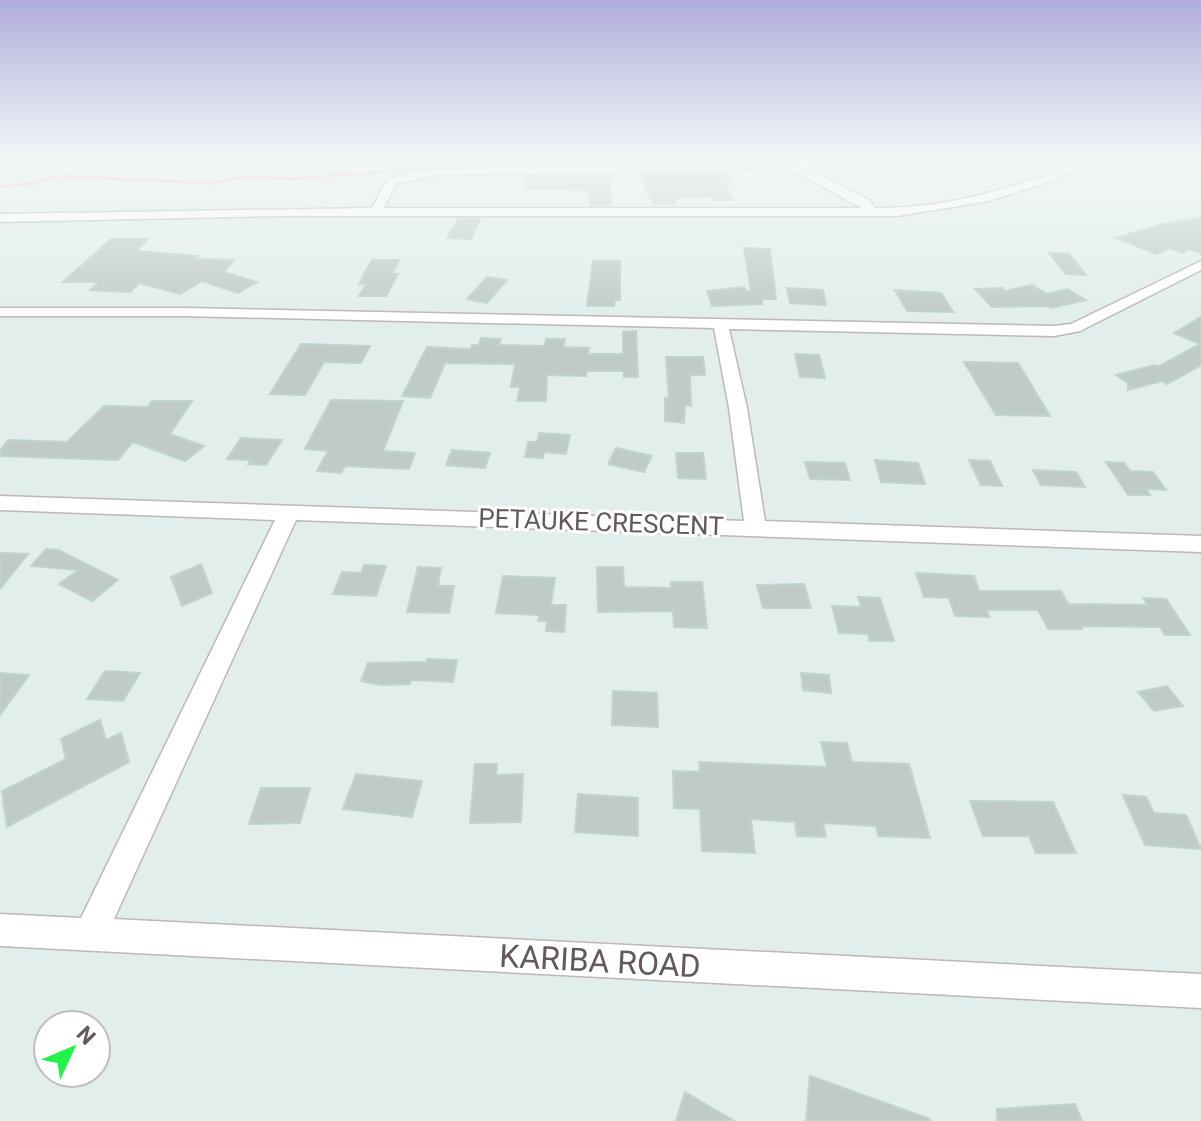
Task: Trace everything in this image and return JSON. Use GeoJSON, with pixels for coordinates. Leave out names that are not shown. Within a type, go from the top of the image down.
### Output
{"type":"FeatureCollection","features":[{"type":"Feature","properties":{"kind":"street"},"geometry":{"type":"LineString","coordinates":[[0,218],[168,213],[908,214],[925,211]]}},
{"type":"Feature","properties":{"kind":"street"},"geometry":{"type":"LineString","coordinates":[[0,312],[183,312],[1062,331],[1081,325],[1201,265]]}},
{"type":"Feature","properties":{"kind":"street"},"geometry":{"type":"LineString","coordinates":[[721,325],[738,408],[755,527]]}},
{"type":"Feature","properties":{"kind":"street","name":"PETAUKE CRESCENT"},"geometry":{"type":"LineString","coordinates":[[0,503],[1201,544]]}},
{"type":"Feature","properties":{"kind":"street"},"geometry":{"type":"LineString","coordinates":[[91,933],[289,513]]}},
{"type":"Feature","properties":{"kind":"street","name":"KARIBA ROAD"},"geometry":{"type":"LineString","coordinates":[[0,930],[451,952],[598,963],[1201,991]]}},
{"type":"Feature","properties":{"kind":"building"},"geometry":{"type":"Polygon","coordinates":[[[1201,218],[1201,253],[1189,249],[1182,253],[1170,248],[1157,254],[1116,238],[1163,224],[1201,218]]]}},
{"type":"Feature","properties":{"kind":"building"},"geometry":{"type":"Polygon","coordinates":[[[458,219],[480,219],[471,239],[447,238],[458,219]]]}},
{"type":"Feature","properties":{"kind":"building"},"geometry":{"type":"Polygon","coordinates":[[[111,239],[148,239],[136,251],[198,256],[195,259],[234,260],[224,272],[257,282],[238,293],[202,281],[180,294],[139,283],[130,292],[90,290],[99,282],[63,282],[111,239]]]}},
{"type":"Feature","properties":{"kind":"building"},"geometry":{"type":"Polygon","coordinates":[[[744,248],[770,249],[776,299],[762,299],[762,304],[712,306],[707,291],[744,287],[746,291],[751,291],[744,248]]]}},
{"type":"Feature","properties":{"kind":"building"},"geometry":{"type":"Polygon","coordinates":[[[1049,253],[1069,254],[1086,275],[1066,274],[1049,253]]]}},
{"type":"Feature","properties":{"kind":"building"},"geometry":{"type":"Polygon","coordinates":[[[372,260],[399,260],[392,274],[398,274],[386,296],[359,296],[366,284],[359,284],[372,260]]]}},
{"type":"Feature","properties":{"kind":"building"},"geometry":{"type":"Polygon","coordinates":[[[593,261],[620,261],[620,300],[615,300],[614,306],[587,306],[593,261]]]}},
{"type":"Feature","properties":{"kind":"building"},"geometry":{"type":"Polygon","coordinates":[[[487,277],[507,280],[487,303],[467,299],[487,277]]]}},
{"type":"Feature","properties":{"kind":"building"},"geometry":{"type":"Polygon","coordinates":[[[1032,285],[1047,294],[1067,289],[1086,300],[1051,308],[992,307],[975,289],[1002,288],[1005,291],[1032,285]]]}},
{"type":"Feature","properties":{"kind":"building"},"geometry":{"type":"Polygon","coordinates":[[[787,288],[823,290],[826,305],[790,303],[787,288]]]}},
{"type":"Feature","properties":{"kind":"building"},"geometry":{"type":"Polygon","coordinates":[[[895,290],[941,293],[953,312],[907,311],[895,290]]]}},
{"type":"Feature","properties":{"kind":"building"},"geometry":{"type":"Polygon","coordinates":[[[1201,317],[1201,365],[1167,384],[1162,381],[1128,390],[1128,383],[1116,375],[1155,365],[1158,367],[1200,344],[1174,333],[1201,317]]]}},
{"type":"Feature","properties":{"kind":"building"},"geometry":{"type":"Polygon","coordinates":[[[636,331],[638,377],[624,377],[624,371],[587,371],[586,376],[547,375],[546,401],[517,401],[520,387],[511,387],[515,364],[445,363],[430,398],[402,396],[427,347],[471,349],[472,345],[479,345],[481,338],[501,339],[499,345],[545,346],[546,339],[565,339],[563,347],[589,348],[588,354],[623,354],[623,332],[636,331]]]}},
{"type":"Feature","properties":{"kind":"building"},"geometry":{"type":"Polygon","coordinates":[[[301,344],[370,346],[361,363],[324,362],[305,395],[270,394],[301,344]]]}},
{"type":"Feature","properties":{"kind":"building"},"geometry":{"type":"Polygon","coordinates":[[[795,354],[819,355],[825,378],[800,377],[795,354]]]}},
{"type":"Feature","properties":{"kind":"building"},"geometry":{"type":"Polygon","coordinates":[[[666,357],[703,357],[705,375],[690,375],[691,406],[685,405],[684,423],[665,421],[665,398],[669,398],[666,357]]]}},
{"type":"Feature","properties":{"kind":"building"},"geometry":{"type":"Polygon","coordinates":[[[964,362],[1018,363],[1050,416],[996,415],[964,362]]]}},
{"type":"Feature","properties":{"kind":"building"},"geometry":{"type":"Polygon","coordinates":[[[331,400],[403,401],[383,451],[415,453],[409,469],[345,466],[341,473],[317,471],[328,451],[305,449],[331,400]]]}},
{"type":"Feature","properties":{"kind":"building"},"geometry":{"type":"Polygon","coordinates":[[[152,401],[192,401],[170,434],[204,446],[185,461],[133,442],[118,460],[0,456],[0,450],[9,440],[67,442],[104,406],[148,407],[152,401]]]}},
{"type":"Feature","properties":{"kind":"building"},"geometry":{"type":"Polygon","coordinates":[[[539,433],[570,435],[566,454],[544,452],[543,458],[525,457],[528,442],[537,442],[539,433]]]}},
{"type":"Feature","properties":{"kind":"building"},"geometry":{"type":"Polygon","coordinates":[[[241,438],[282,440],[266,465],[248,464],[251,460],[227,459],[241,438]]]}},
{"type":"Feature","properties":{"kind":"building"},"geometry":{"type":"Polygon","coordinates":[[[616,448],[652,456],[644,472],[608,464],[616,448]]]}},
{"type":"Feature","properties":{"kind":"building"},"geometry":{"type":"Polygon","coordinates":[[[452,450],[490,453],[485,468],[446,465],[452,450]]]}},
{"type":"Feature","properties":{"kind":"building"},"geometry":{"type":"Polygon","coordinates":[[[676,453],[703,453],[706,479],[678,478],[676,453]]]}},
{"type":"Feature","properties":{"kind":"building"},"geometry":{"type":"Polygon","coordinates":[[[875,460],[918,463],[925,484],[881,482],[875,460]]]}},
{"type":"Feature","properties":{"kind":"building"},"geometry":{"type":"Polygon","coordinates":[[[969,460],[990,461],[1002,486],[981,485],[969,460]]]}},
{"type":"Feature","properties":{"kind":"building"},"geometry":{"type":"Polygon","coordinates":[[[805,462],[845,463],[850,480],[810,479],[805,462]]]}},
{"type":"Feature","properties":{"kind":"building"},"geometry":{"type":"Polygon","coordinates":[[[1106,462],[1124,463],[1130,471],[1153,472],[1166,490],[1146,489],[1150,495],[1128,495],[1106,462]]]}},
{"type":"Feature","properties":{"kind":"building"},"geometry":{"type":"Polygon","coordinates":[[[1033,470],[1076,472],[1085,487],[1041,485],[1033,470]]]}},
{"type":"Feature","properties":{"kind":"building"},"geometry":{"type":"Polygon","coordinates":[[[46,549],[58,550],[118,580],[92,601],[59,584],[78,570],[31,566],[46,549]]]}},
{"type":"Feature","properties":{"kind":"building"},"geometry":{"type":"Polygon","coordinates":[[[0,553],[28,554],[0,589],[0,553]]]}},
{"type":"Feature","properties":{"kind":"building"},"geometry":{"type":"Polygon","coordinates":[[[201,564],[212,593],[182,606],[171,577],[201,564]]]}},
{"type":"Feature","properties":{"kind":"building"},"geometry":{"type":"Polygon","coordinates":[[[364,565],[386,566],[376,596],[333,594],[342,572],[361,573],[364,565]]]}},
{"type":"Feature","properties":{"kind":"building"},"geometry":{"type":"Polygon","coordinates":[[[418,567],[441,568],[438,586],[454,586],[449,613],[407,612],[418,567]]]}},
{"type":"Feature","properties":{"kind":"building"},"geometry":{"type":"Polygon","coordinates":[[[597,567],[623,567],[624,587],[671,588],[671,582],[702,582],[707,628],[674,627],[673,611],[598,612],[597,567]]]}},
{"type":"Feature","properties":{"kind":"building"},"geometry":{"type":"Polygon","coordinates":[[[916,573],[974,576],[979,591],[1061,591],[1068,604],[1148,605],[1143,598],[1166,599],[1190,635],[1165,635],[1160,627],[1081,626],[1082,629],[1048,629],[1038,610],[987,610],[989,617],[955,616],[949,598],[924,597],[916,573]]]}},
{"type":"Feature","properties":{"kind":"building"},"geometry":{"type":"Polygon","coordinates":[[[503,576],[555,578],[551,605],[566,605],[564,632],[546,631],[547,621],[538,621],[539,615],[496,613],[503,576]]]}},
{"type":"Feature","properties":{"kind":"building"},"geometry":{"type":"Polygon","coordinates":[[[804,584],[811,608],[763,608],[757,585],[804,584]]]}},
{"type":"Feature","properties":{"kind":"building"},"geometry":{"type":"Polygon","coordinates":[[[858,597],[880,598],[894,641],[869,641],[868,634],[839,633],[832,606],[861,607],[858,597]]]}},
{"type":"Feature","properties":{"kind":"building"},"geometry":{"type":"Polygon","coordinates":[[[427,659],[457,660],[453,682],[411,680],[410,684],[381,685],[361,681],[368,663],[426,662],[427,659]]]}},
{"type":"Feature","properties":{"kind":"building"},"geometry":{"type":"Polygon","coordinates":[[[105,671],[140,673],[123,701],[87,699],[105,671]]]}},
{"type":"Feature","properties":{"kind":"building"},"geometry":{"type":"Polygon","coordinates":[[[0,673],[29,675],[0,715],[0,673]]]}},
{"type":"Feature","properties":{"kind":"building"},"geometry":{"type":"Polygon","coordinates":[[[801,673],[829,675],[831,693],[803,690],[801,673]]]}},
{"type":"Feature","properties":{"kind":"building"},"geometry":{"type":"Polygon","coordinates":[[[1167,686],[1183,706],[1154,711],[1138,692],[1167,686]]]}},
{"type":"Feature","properties":{"kind":"building"},"geometry":{"type":"Polygon","coordinates":[[[613,691],[657,693],[658,727],[612,725],[613,691]]]}},
{"type":"Feature","properties":{"kind":"building"},"geometry":{"type":"Polygon","coordinates":[[[100,720],[106,740],[121,733],[129,762],[7,827],[2,791],[66,759],[61,739],[100,720]]]}},
{"type":"Feature","properties":{"kind":"building"},"geometry":{"type":"Polygon","coordinates":[[[821,742],[847,743],[852,762],[909,764],[930,838],[878,836],[876,826],[823,823],[826,837],[797,836],[795,822],[751,819],[755,853],[702,851],[700,809],[674,808],[673,771],[700,772],[699,762],[827,767],[821,742]]]}},
{"type":"Feature","properties":{"kind":"building"},"geometry":{"type":"Polygon","coordinates":[[[475,764],[497,764],[496,775],[523,774],[521,822],[470,823],[475,764]]]}},
{"type":"Feature","properties":{"kind":"building"},"geometry":{"type":"Polygon","coordinates":[[[356,774],[422,781],[412,817],[343,809],[356,774]]]}},
{"type":"Feature","properties":{"kind":"building"},"geometry":{"type":"Polygon","coordinates":[[[261,788],[310,788],[300,823],[249,824],[261,788]]]}},
{"type":"Feature","properties":{"kind":"building"},"geometry":{"type":"Polygon","coordinates":[[[578,794],[638,798],[638,836],[575,832],[578,794]]]}},
{"type":"Feature","properties":{"kind":"building"},"geometry":{"type":"Polygon","coordinates":[[[1123,795],[1146,797],[1154,813],[1186,815],[1201,849],[1145,845],[1123,795]]]}},
{"type":"Feature","properties":{"kind":"building"},"geometry":{"type":"Polygon","coordinates":[[[970,801],[1053,802],[1076,853],[1036,853],[1029,836],[983,836],[970,801]]]}},
{"type":"Feature","properties":{"kind":"building"},"geometry":{"type":"Polygon","coordinates":[[[810,1076],[930,1119],[930,1121],[806,1121],[810,1076]]]}},
{"type":"Feature","properties":{"kind":"building"},"geometry":{"type":"Polygon","coordinates":[[[685,1092],[734,1121],[676,1121],[685,1092]]]}},
{"type":"Feature","properties":{"kind":"building"},"geometry":{"type":"Polygon","coordinates":[[[1075,1104],[1082,1121],[997,1121],[997,1109],[1075,1104]]]}}]}
